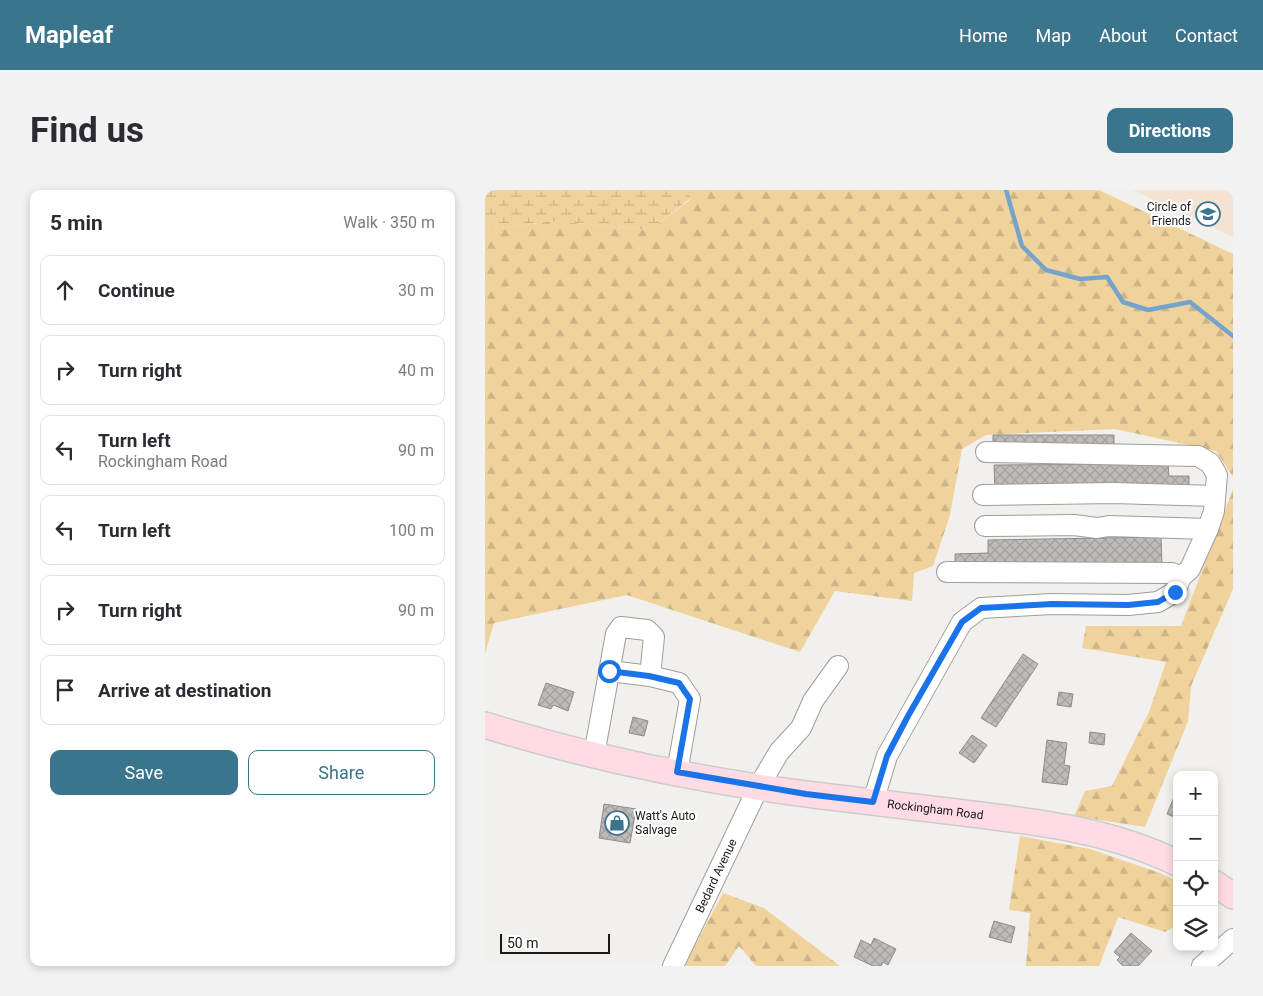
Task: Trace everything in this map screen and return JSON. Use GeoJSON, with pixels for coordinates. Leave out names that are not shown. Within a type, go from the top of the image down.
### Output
{"type":"FeatureCollection","features":[{"type":"Feature","properties":{"kind":"main road","name":"Rockingham Road"},"geometry":{"type":"LineString","coordinates":[[485,725],[532,740],[677,772],[759,786],[1018,820],[1079,830],[1131,844],[1173,861]]}},
{"type":"Feature","properties":{"kind":"main road"},"geometry":{"type":"LineString","coordinates":[[1218,886],[1233,896]]}},
{"type":"Feature","properties":{"kind":"street"},"geometry":{"type":"LineString","coordinates":[[873,802],[887,756],[962,622],[981,608],[1052,604],[1128,605],[1158,602],[1175,592],[1181,577],[1190,569],[1214,511],[1217,475],[1210,463],[1198,456],[986,452]]}},
{"type":"Feature","properties":{"kind":"street"},"geometry":{"type":"LineString","coordinates":[[983,495],[1113,493],[1215,496]]}},
{"type":"Feature","properties":{"kind":"street"},"geometry":{"type":"LineString","coordinates":[[985,526],[1075,525],[1097,528],[1109,526],[1208,529]]}},
{"type":"Feature","properties":{"kind":"street"},"geometry":{"type":"LineString","coordinates":[[947,572],[1172,574],[1181,577]]}},
{"type":"Feature","properties":{"kind":"street"},"geometry":{"type":"LineString","coordinates":[[594,755],[616,634],[621,627],[647,630],[654,637],[649,676]]}},
{"type":"Feature","properties":{"kind":"street","name":"Bedard Avenue"},"geometry":{"type":"LineString","coordinates":[[673,966],[759,786],[779,752],[801,728],[813,701],[838,666]]}},
{"type":"Feature","properties":{"kind":"street"},"geometry":{"type":"LineString","coordinates":[[609,671],[649,676],[679,683],[690,699],[677,772]]}},
{"type":"Feature","properties":{"kind":"street"},"geometry":{"type":"LineString","coordinates":[[1202,966],[1233,939]]}},
{"type":"Feature","properties":{"kind":"shaded area","name":"Circle of Friends"},"geometry":{"type":"Polygon","coordinates":[[[1133,190],[1233,190],[1233,237],[1133,190]]]}},
{"type":"Feature","properties":{"kind":"green space"},"geometry":{"type":"Polygon","coordinates":[[[485,190],[688,190],[691,198],[650,230],[554,221],[500,228],[485,226],[485,190]]]}},
{"type":"Feature","properties":{"kind":"green space"},"geometry":{"type":"Polygon","coordinates":[[[688,190],[1099,190],[1233,254],[1233,477],[1216,451],[1115,429],[986,435],[962,449],[950,515],[933,566],[914,573],[912,601],[835,591],[800,652],[627,595],[494,623],[485,654],[485,226],[500,228],[554,221],[650,230],[691,199],[688,190]]]}},
{"type":"Feature","properties":{"kind":"green space"},"geometry":{"type":"Polygon","coordinates":[[[1233,489],[1233,589],[1191,686],[1188,721],[1145,827],[1074,816],[1085,791],[1112,786],[1149,712],[1166,662],[1082,648],[1086,626],[1181,626],[1233,489]]]}},
{"type":"Feature","properties":{"kind":"green space"},"geometry":{"type":"Polygon","coordinates":[[[1020,836],[1090,849],[1173,879],[1173,927],[1165,932],[1118,917],[1099,966],[1026,966],[1030,913],[1009,910],[1020,836]]]}},
{"type":"Feature","properties":{"kind":"green space"},"geometry":{"type":"Polygon","coordinates":[[[723,893],[764,908],[840,966],[756,966],[739,946],[725,966],[684,966],[723,893]]]}},
{"type":"Feature","properties":{"kind":"building"},"geometry":{"type":"Polygon","coordinates":[[[993,435],[1114,435],[1114,448],[993,449],[993,435]]]}},
{"type":"Feature","properties":{"kind":"building"},"geometry":{"type":"Polygon","coordinates":[[[1168,464],[1169,476],[1189,476],[1189,491],[995,493],[994,465],[1168,464]]]}},
{"type":"Feature","properties":{"kind":"building"},"geometry":{"type":"Polygon","coordinates":[[[1161,537],[1162,565],[955,569],[955,554],[988,553],[988,540],[1161,537]]]}},
{"type":"Feature","properties":{"kind":"building"},"geometry":{"type":"Polygon","coordinates":[[[1023,654],[1038,664],[996,727],[981,718],[1023,654]]]}},
{"type":"Feature","properties":{"kind":"building"},"geometry":{"type":"Polygon","coordinates":[[[546,683],[574,692],[568,711],[553,705],[551,709],[538,705],[546,683]]]}},
{"type":"Feature","properties":{"kind":"building"},"geometry":{"type":"Polygon","coordinates":[[[1059,692],[1073,694],[1071,707],[1057,705],[1059,692]]]}},
{"type":"Feature","properties":{"kind":"building"},"geometry":{"type":"Polygon","coordinates":[[[633,717],[648,721],[644,736],[629,733],[633,717]]]}},
{"type":"Feature","properties":{"kind":"building"},"geometry":{"type":"Polygon","coordinates":[[[1090,732],[1105,734],[1104,745],[1089,743],[1090,732]]]}},
{"type":"Feature","properties":{"kind":"building"},"geometry":{"type":"Polygon","coordinates":[[[972,735],[987,745],[974,763],[959,753],[972,735]]]}},
{"type":"Feature","properties":{"kind":"building"},"geometry":{"type":"Polygon","coordinates":[[[1047,740],[1067,743],[1064,765],[1070,766],[1067,785],[1042,782],[1047,740]]]}},
{"type":"Feature","properties":{"kind":"building"},"geometry":{"type":"Polygon","coordinates":[[[1173,800],[1173,816],[1167,814],[1173,800]]]}},
{"type":"Feature","properties":{"kind":"building","name":"Watt's Auto Salvage"},"geometry":{"type":"Polygon","coordinates":[[[604,804],[636,809],[630,843],[599,838],[604,804]]]}},
{"type":"Feature","properties":{"kind":"building"},"geometry":{"type":"Polygon","coordinates":[[[994,921],[1015,927],[1011,943],[989,937],[994,921]]]}},
{"type":"Feature","properties":{"kind":"building"},"geometry":{"type":"Polygon","coordinates":[[[1131,933],[1152,951],[1138,966],[1123,966],[1117,960],[1120,957],[1114,952],[1131,933]]]}},
{"type":"Feature","properties":{"kind":"building"},"geometry":{"type":"Polygon","coordinates":[[[874,938],[896,949],[888,965],[883,962],[881,966],[873,966],[854,957],[861,940],[871,945],[874,938]]]}},
{"type":"Feature","properties":{"kind":"waterway"},"geometry":{"type":"LineString","coordinates":[[1006,190],[1022,246],[1046,270],[1080,279],[1107,277],[1123,302],[1148,310],[1190,302],[1233,336]]}},
{"type":"Feature","properties":{"kind":"place","name":"Circle of Friends"},"geometry":{"type":"Point","coordinates":[1208,214]}},
{"type":"Feature","properties":{"kind":"place","name":"Watt's Auto Salvage"},"geometry":{"type":"Point","coordinates":[617,823]}},
{"type":"Feature","properties":{"kind":"route"},"geometry":{"type":"LineString","coordinates":[[609,671],[649,676],[679,683],[690,699],[677,772],[806,794],[873,802],[887,756],[908,716],[962,622],[981,608],[1052,604],[1128,605],[1158,602],[1175,592]]}}]}
